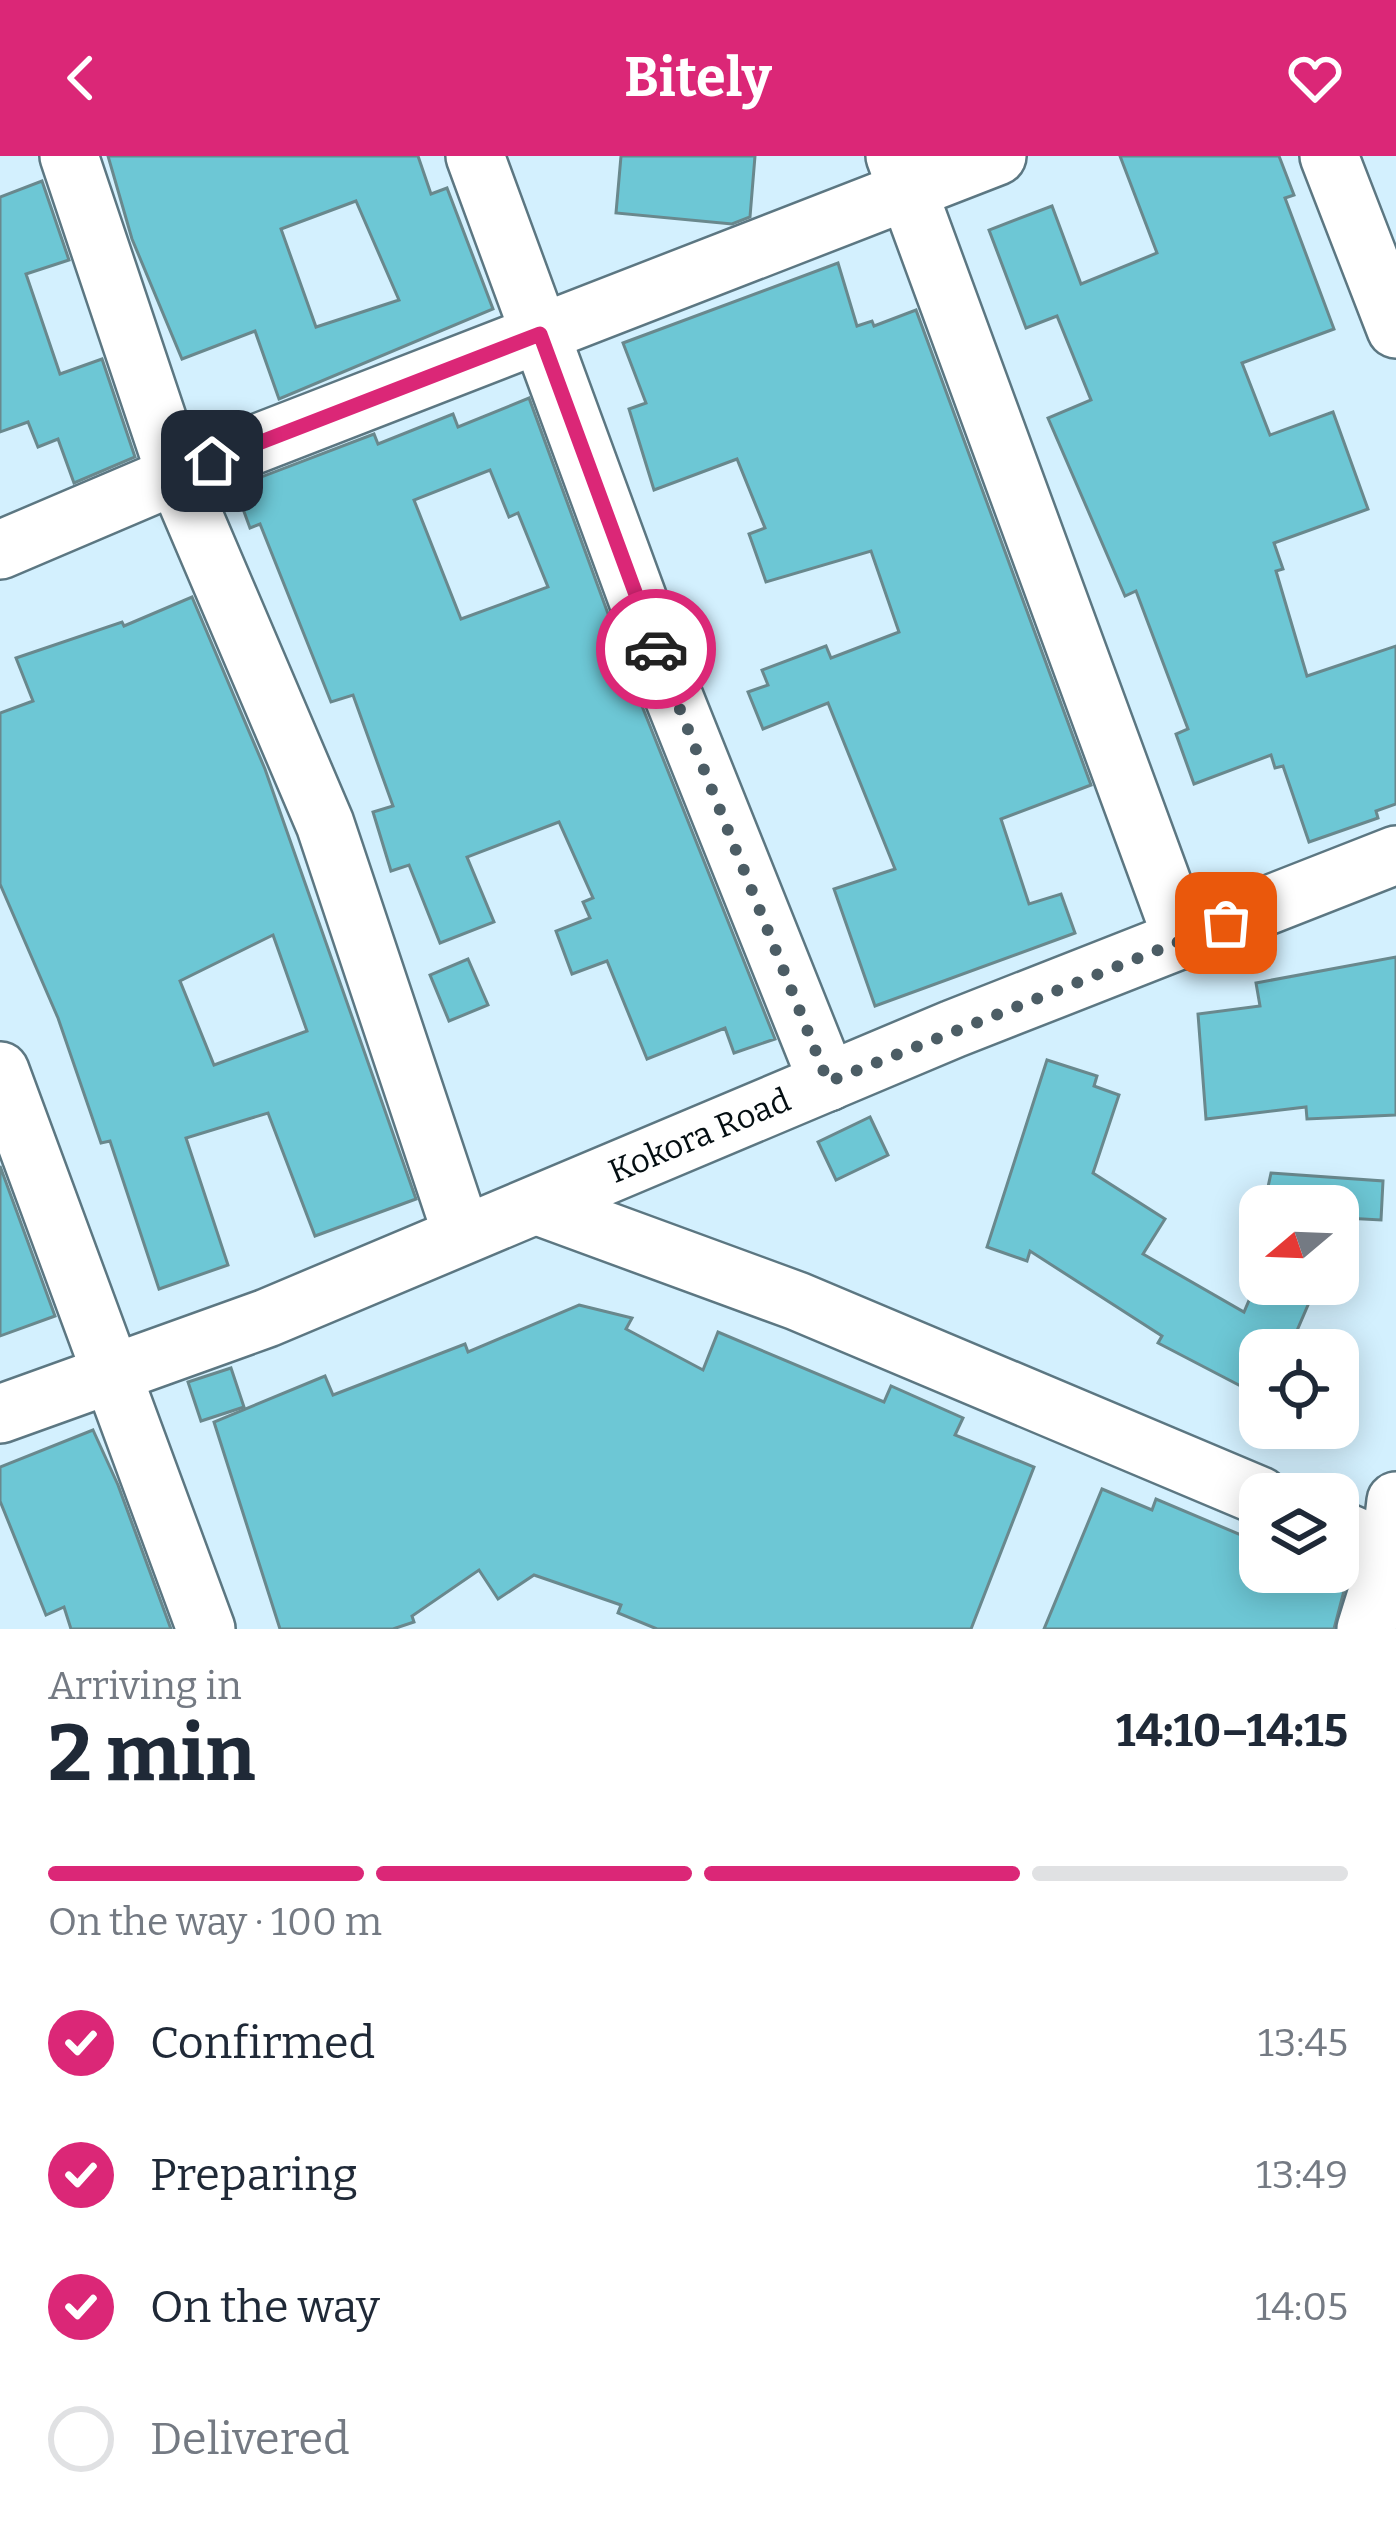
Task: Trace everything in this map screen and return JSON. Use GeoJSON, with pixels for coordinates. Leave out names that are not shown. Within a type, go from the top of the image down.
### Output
{"type":"FeatureCollection","features":[{"type":"Feature","properties":{"kind":"street"},"geometry":{"type":"LineString","coordinates":[[69,156],[176,475],[325,824],[462,1234]]}},
{"type":"Feature","properties":{"kind":"street"},"geometry":{"type":"LineString","coordinates":[[475,156],[671,690],[828,1082]]}},
{"type":"Feature","properties":{"kind":"street"},"geometry":{"type":"LineString","coordinates":[[0,550],[176,475],[540,334],[902,172],[997,156]]}},
{"type":"Feature","properties":{"kind":"street"},"geometry":{"type":"LineString","coordinates":[[1329,156],[1396,329]]}},
{"type":"Feature","properties":{"kind":"street"},"geometry":{"type":"LineString","coordinates":[[902,172],[1183,940]]}},
{"type":"Feature","properties":{"kind":"street","name":"Kokora Road"},"geometry":{"type":"LineString","coordinates":[[0,1414],[332,1292],[828,1082],[1396,855]]}},
{"type":"Feature","properties":{"kind":"street"},"geometry":{"type":"LineString","coordinates":[[0,1071],[206,1629]]}},
{"type":"Feature","properties":{"kind":"street"},"geometry":{"type":"LineString","coordinates":[[538,1206],[797,1301],[1239,1487]]}},
{"type":"Feature","properties":{"kind":"street"},"geometry":{"type":"LineString","coordinates":[[1359,1532],[1394,1536],[1366,1629]]}},
{"type":"Feature","properties":{"kind":"building"},"geometry":{"type":"Polygon","coordinates":[[[108,156],[418,156],[431,194],[447,188],[493,309],[279,399],[255,331],[182,359],[132,239],[108,156]],[[356,201],[281,229],[316,327],[399,300],[356,201]]]}},
{"type":"Feature","properties":{"kind":"building"},"geometry":{"type":"Polygon","coordinates":[[[621,156],[755,156],[750,217],[732,224],[616,213],[621,156]]]}},
{"type":"Feature","properties":{"kind":"building"},"geometry":{"type":"Polygon","coordinates":[[[1120,156],[1279,156],[1294,195],[1285,198],[1334,329],[1242,363],[1270,435],[1333,412],[1368,509],[1274,543],[1283,569],[1276,571],[1307,676],[1396,646],[1396,804],[1376,811],[1378,818],[1309,842],[1283,766],[1275,768],[1271,755],[1194,784],[1176,734],[1188,729],[1136,591],[1125,596],[1048,418],[1091,400],[1057,316],[1026,328],[989,230],[1052,206],[1081,284],[1157,253],[1120,156]]]}},
{"type":"Feature","properties":{"kind":"building"},"geometry":{"type":"Polygon","coordinates":[[[42,181],[69,260],[26,274],[60,374],[102,359],[135,457],[74,483],[58,439],[38,447],[28,422],[0,432],[0,197],[42,181]]]}},
{"type":"Feature","properties":{"kind":"building"},"geometry":{"type":"Polygon","coordinates":[[[838,263],[857,326],[872,321],[874,326],[916,310],[1091,785],[1001,819],[1029,904],[1061,894],[1075,933],[875,1006],[834,889],[895,869],[828,703],[763,729],[748,692],[768,685],[762,670],[826,646],[831,658],[899,632],[871,551],[766,582],[749,534],[765,528],[737,459],[654,490],[629,409],[646,403],[623,343],[838,263]]]}},
{"type":"Feature","properties":{"kind":"building"},"geometry":{"type":"Polygon","coordinates":[[[529,398],[640,701],[775,1039],[734,1053],[725,1028],[647,1059],[607,961],[572,974],[556,931],[590,918],[583,902],[593,898],[559,822],[467,857],[494,922],[440,943],[409,865],[391,871],[373,812],[393,806],[353,695],[331,702],[260,524],[250,528],[235,487],[374,434],[378,444],[453,414],[458,427],[529,398]],[[490,470],[414,500],[461,619],[548,587],[518,513],[509,517],[490,470]]]}},
{"type":"Feature","properties":{"kind":"building"},"geometry":{"type":"Polygon","coordinates":[[[192,597],[265,769],[416,1199],[315,1236],[268,1113],[186,1138],[228,1265],[159,1289],[110,1141],[101,1143],[58,1018],[0,884],[0,713],[33,701],[16,658],[122,622],[124,626],[192,597]],[[273,935],[180,981],[214,1065],[307,1031],[273,935]]]}},
{"type":"Feature","properties":{"kind":"building"},"geometry":{"type":"Polygon","coordinates":[[[1396,957],[1396,1115],[1307,1119],[1306,1107],[1206,1119],[1198,1014],[1260,1006],[1256,983],[1396,957]]]}},
{"type":"Feature","properties":{"kind":"building"},"geometry":{"type":"Polygon","coordinates":[[[468,959],[488,1005],[449,1021],[430,975],[468,959]]]}},
{"type":"Feature","properties":{"kind":"building"},"geometry":{"type":"Polygon","coordinates":[[[1047,1060],[1097,1076],[1094,1086],[1119,1095],[1093,1173],[1165,1219],[1143,1254],[1244,1312],[1247,1305],[1308,1305],[1298,1329],[1239,1329],[1239,1385],[1158,1343],[1162,1336],[1030,1251],[1027,1261],[987,1247],[1047,1060]]]}},
{"type":"Feature","properties":{"kind":"building"},"geometry":{"type":"Polygon","coordinates":[[[870,1117],[888,1155],[836,1180],[818,1142],[870,1117]]]}},
{"type":"Feature","properties":{"kind":"building"},"geometry":{"type":"Polygon","coordinates":[[[0,1166],[55,1316],[0,1336],[0,1166]]]}},
{"type":"Feature","properties":{"kind":"building"},"geometry":{"type":"Polygon","coordinates":[[[1271,1173],[1383,1181],[1381,1220],[1359,1219],[1359,1185],[1268,1185],[1271,1173]]]}},
{"type":"Feature","properties":{"kind":"building"},"geometry":{"type":"Polygon","coordinates":[[[579,1305],[632,1318],[626,1329],[703,1370],[718,1332],[884,1402],[891,1386],[963,1418],[955,1435],[1034,1467],[971,1629],[657,1629],[618,1613],[621,1605],[534,1575],[498,1599],[479,1570],[412,1616],[414,1622],[393,1629],[280,1629],[214,1422],[325,1376],[333,1395],[465,1344],[468,1352],[579,1305]]]}},
{"type":"Feature","properties":{"kind":"building"},"geometry":{"type":"Polygon","coordinates":[[[231,1368],[244,1407],[201,1421],[188,1382],[231,1368]]]}},
{"type":"Feature","properties":{"kind":"building"},"geometry":{"type":"Polygon","coordinates":[[[93,1430],[171,1629],[71,1629],[64,1607],[46,1615],[0,1501],[0,1467],[93,1430]]]}},
{"type":"Feature","properties":{"kind":"building"},"geometry":{"type":"Polygon","coordinates":[[[1102,1489],[1152,1510],[1156,1499],[1239,1534],[1239,1593],[1343,1593],[1334,1629],[1044,1629],[1102,1489]]]}},
{"type":"Feature","properties":{"kind":"way so far"},"geometry":{"type":"LineString","coordinates":[[656,649],[828,1082],[1226,923]]}},
{"type":"Feature","properties":{"kind":"route"},"geometry":{"type":"LineString","coordinates":[[212,461],[540,334],[656,649]]}}]}
